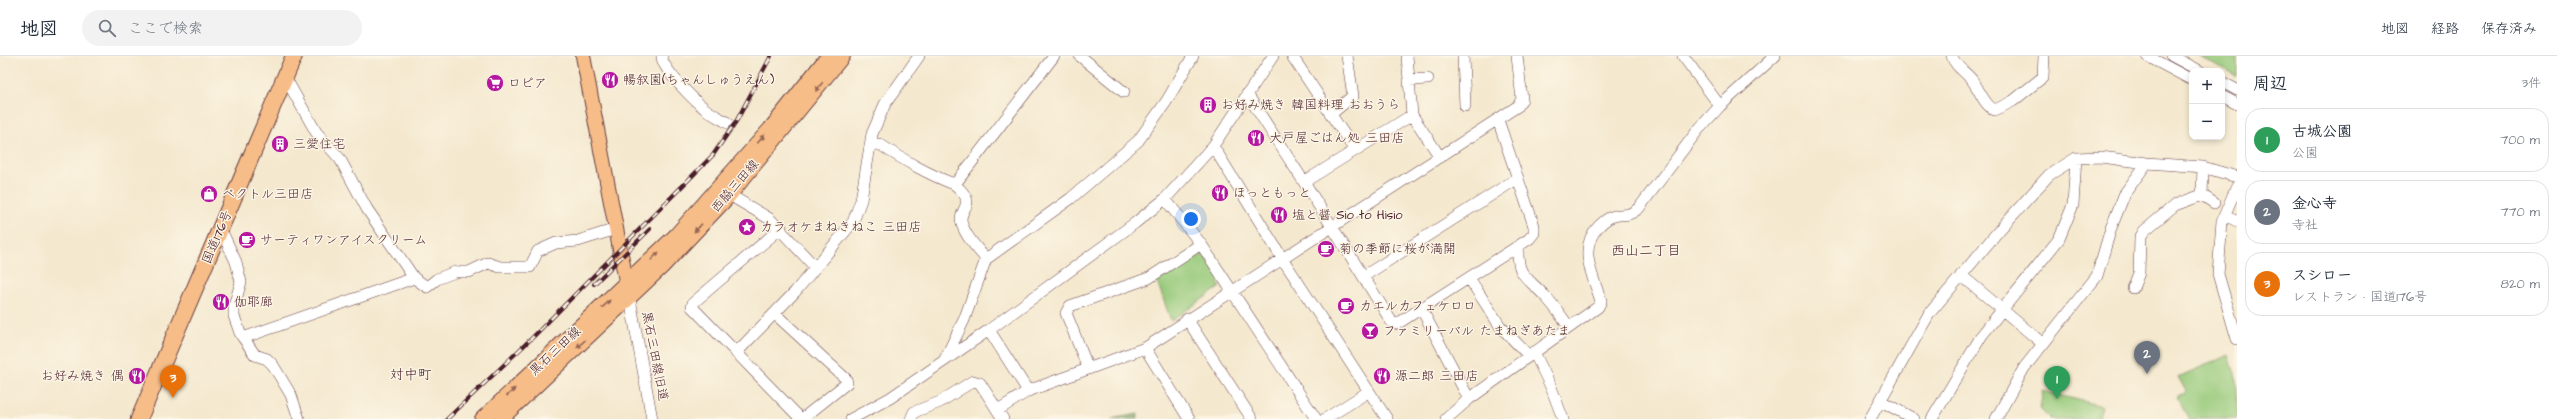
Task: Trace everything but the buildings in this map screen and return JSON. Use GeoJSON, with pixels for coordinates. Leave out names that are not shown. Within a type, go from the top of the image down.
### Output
{"type":"FeatureCollection","features":[{"type":"Feature","properties":{"kind":"highway","name":"国道176号"},"geometry":{"type":"LineString","coordinates":[[140,419],[294,56]]}},
{"type":"Feature","properties":{"kind":"main road","name":"西脇三田線"},"geometry":{"type":"LineString","coordinates":[[627,284],[724,192],[770,129],[828,56]]}},
{"type":"Feature","properties":{"kind":"main road","name":"西脇三田線"},"geometry":{"type":"LineString","coordinates":[[630,299],[843,56]]}},
{"type":"Feature","properties":{"kind":"main road"},"geometry":{"type":"LineString","coordinates":[[585,57],[630,299]]}},
{"type":"Feature","properties":{"kind":"main road","name":"黒石三田線"},"geometry":{"type":"LineString","coordinates":[[482,419],[627,284]]}},
{"type":"Feature","properties":{"kind":"main road","name":"黒石三田線"},"geometry":{"type":"LineString","coordinates":[[500,419],[630,299]]}},
{"type":"Feature","properties":{"kind":"street"},"geometry":{"type":"LineString","coordinates":[[662,56],[664,65],[687,92],[705,109],[728,123]]}},
{"type":"Feature","properties":{"kind":"street"},"geometry":{"type":"LineString","coordinates":[[736,353],[774,314],[853,222],[861,200],[872,134],[885,104],[919,56]]}},
{"type":"Feature","properties":{"kind":"street"},"geometry":{"type":"LineString","coordinates":[[955,184],[1054,56]]}},
{"type":"Feature","properties":{"kind":"street"},"geometry":{"type":"LineString","coordinates":[[1080,56],[1124,92]]}},
{"type":"Feature","properties":{"kind":"street"},"geometry":{"type":"LineString","coordinates":[[851,419],[864,416],[989,330],[1136,223],[1165,198],[1213,146],[1273,56]]}},
{"type":"Feature","properties":{"kind":"street"},"geometry":{"type":"LineString","coordinates":[[1292,56],[1354,149]]}},
{"type":"Feature","properties":{"kind":"street"},"geometry":{"type":"LineString","coordinates":[[1331,114],[1353,96],[1347,56]]}},
{"type":"Feature","properties":{"kind":"street"},"geometry":{"type":"LineString","coordinates":[[1407,56],[1412,115],[1440,156]]}},
{"type":"Feature","properties":{"kind":"street"},"geometry":{"type":"LineString","coordinates":[[1463,56],[1465,106]]}},
{"type":"Feature","properties":{"kind":"street"},"geometry":{"type":"LineString","coordinates":[[911,419],[914,412],[940,402],[973,381],[980,383],[1001,415],[1028,391],[1145,348],[1187,319],[1518,106],[1522,99],[1517,56]]}},
{"type":"Feature","properties":{"kind":"street"},"geometry":{"type":"LineString","coordinates":[[1683,56],[1720,106]]}},
{"type":"Feature","properties":{"kind":"street"},"geometry":{"type":"LineString","coordinates":[[1447,419],[1469,399],[1592,312],[1601,301],[1586,255],[1589,237],[1603,221],[1611,217],[1630,216],[1639,208],[1658,180],[1720,106],[1774,56]]}},
{"type":"Feature","properties":{"kind":"street"},"geometry":{"type":"LineString","coordinates":[[1952,56],[1954,62],[1973,81],[1990,108],[1995,110],[2013,101],[2043,77],[2044,56]]}},
{"type":"Feature","properties":{"kind":"street"},"geometry":{"type":"LineString","coordinates":[[2147,56],[2189,78]]}},
{"type":"Feature","properties":{"kind":"street"},"geometry":{"type":"LineString","coordinates":[[2172,56],[2194,68]]}},
{"type":"Feature","properties":{"kind":"street"},"geometry":{"type":"LineString","coordinates":[[945,360],[964,320],[986,259],[1070,199],[1138,141],[1166,102],[1192,57]]}},
{"type":"Feature","properties":{"kind":"street"},"geometry":{"type":"LineString","coordinates":[[285,77],[316,132],[340,159],[367,209],[414,278],[427,287],[437,279],[455,272],[469,272],[488,263],[500,267],[530,266],[538,251],[556,243],[578,241],[616,229]]}},
{"type":"Feature","properties":{"kind":"street"},"geometry":{"type":"LineString","coordinates":[[1409,80],[1428,79]]}},
{"type":"Feature","properties":{"kind":"street"},"geometry":{"type":"LineString","coordinates":[[2225,84],[2237,90]]}},
{"type":"Feature","properties":{"kind":"street"},"geometry":{"type":"LineString","coordinates":[[1247,94],[1364,276],[1393,324],[1397,324],[1422,310],[1534,234],[1534,226],[1498,120]]}},
{"type":"Feature","properties":{"kind":"street"},"geometry":{"type":"LineString","coordinates":[[2225,98],[2237,104]]}},
{"type":"Feature","properties":{"kind":"street"},"geometry":{"type":"LineString","coordinates":[[1304,182],[1354,149],[1412,115]]}},
{"type":"Feature","properties":{"kind":"street"},"geometry":{"type":"LineString","coordinates":[[870,145],[879,144],[924,173],[955,184],[966,197],[967,205],[961,217],[962,224],[974,245],[986,259]]}},
{"type":"Feature","properties":{"kind":"street"},"geometry":{"type":"LineString","coordinates":[[1213,146],[1282,258],[1387,419]]}},
{"type":"Feature","properties":{"kind":"street"},"geometry":{"type":"LineString","coordinates":[[1870,419],[1929,314],[2049,175],[2076,158],[2101,157],[2147,163],[2203,167],[2237,177]]}},
{"type":"Feature","properties":{"kind":"street"},"geometry":{"type":"LineString","coordinates":[[1932,419],[1982,335],[2059,239],[2073,205],[2076,158]]}},
{"type":"Feature","properties":{"kind":"street"},"geometry":{"type":"LineString","coordinates":[[1996,419],[2024,368],[2042,343],[2097,276],[2110,228],[2124,193],[2147,163]]}},
{"type":"Feature","properties":{"kind":"street"},"geometry":{"type":"LineString","coordinates":[[2202,195],[2203,167]]}},
{"type":"Feature","properties":{"kind":"street"},"geometry":{"type":"LineString","coordinates":[[1364,276],[1518,178]]}},
{"type":"Feature","properties":{"kind":"street"},"geometry":{"type":"LineString","coordinates":[[2237,186],[2222,221],[2218,274],[2237,339]]}},
{"type":"Feature","properties":{"kind":"street"},"geometry":{"type":"LineString","coordinates":[[724,192],[770,219],[781,228],[800,252],[815,267]]}},
{"type":"Feature","properties":{"kind":"street"},"geometry":{"type":"LineString","coordinates":[[2202,195],[2214,203]]}},
{"type":"Feature","properties":{"kind":"street"},"geometry":{"type":"LineString","coordinates":[[2133,288],[2139,273],[2140,238],[2144,232],[2175,205],[2202,195]]}},
{"type":"Feature","properties":{"kind":"street"},"geometry":{"type":"LineString","coordinates":[[1165,198],[1201,244],[1316,419]]}},
{"type":"Feature","properties":{"kind":"street"},"geometry":{"type":"LineString","coordinates":[[2225,215],[2237,221]]}},
{"type":"Feature","properties":{"kind":"street"},"geometry":{"type":"LineString","coordinates":[[774,314],[846,378],[847,383],[802,419],[694,312],[693,303],[781,228]]}},
{"type":"Feature","properties":{"kind":"street"},"geometry":{"type":"LineString","coordinates":[[219,232],[224,236],[236,262],[241,282],[234,306],[234,316],[243,338],[255,355],[267,359],[273,365],[291,395],[299,419]]}},
{"type":"Feature","properties":{"kind":"street"},"geometry":{"type":"LineString","coordinates":[[1088,368],[1066,313],[1070,306],[1149,278],[1201,244]]}},
{"type":"Feature","properties":{"kind":"street"},"geometry":{"type":"LineString","coordinates":[[1518,246],[1517,263],[1520,272],[1526,281],[1547,299],[1569,327]]}},
{"type":"Feature","properties":{"kind":"street"},"geometry":{"type":"LineString","coordinates":[[1961,276],[2003,309],[2042,343]]}},
{"type":"Feature","properties":{"kind":"street"},"geometry":{"type":"LineString","coordinates":[[243,338],[414,278]]}},
{"type":"Feature","properties":{"kind":"street"},"geometry":{"type":"LineString","coordinates":[[1469,278],[1500,326],[1531,354],[1551,387],[1563,419]]}},
{"type":"Feature","properties":{"kind":"street","name":"黒石三田線旧道"},"geometry":{"type":"LineString","coordinates":[[630,299],[652,419]]}},
{"type":"Feature","properties":{"kind":"street"},"geometry":{"type":"LineString","coordinates":[[1422,310],[1469,399]]}},
{"type":"Feature","properties":{"kind":"street"},"geometry":{"type":"LineString","coordinates":[[1187,319],[1252,419]]}},
{"type":"Feature","properties":{"kind":"street"},"geometry":{"type":"LineString","coordinates":[[989,330],[1028,391]]}},
{"type":"Feature","properties":{"kind":"street"},"geometry":{"type":"LineString","coordinates":[[1145,348],[1189,419]]}},
{"type":"Feature","properties":{"kind":"street"},"geometry":{"type":"LineString","coordinates":[[1325,419],[1368,392]]}},
{"type":"Feature","properties":{"kind":"street"},"geometry":{"type":"LineString","coordinates":[[1881,401],[1914,419]]}},
{"type":"Feature","properties":{"kind":"green space"},"geometry":{"type":"Polygon","coordinates":[[[2199,56],[2237,56],[2237,76],[2225,70],[2225,68],[2222,68],[2199,56]]]}},
{"type":"Feature","properties":{"kind":"green space"},"geometry":{"type":"Polygon","coordinates":[[[1203,254],[1221,280],[1218,282],[1220,287],[1171,321],[1157,281],[1203,254]]]}},
{"type":"Feature","properties":{"kind":"green space"},"geometry":{"type":"Polygon","coordinates":[[[2229,355],[2237,381],[2237,419],[2189,419],[2177,398],[2186,391],[2178,377],[2229,355]]]}},
{"type":"Feature","properties":{"kind":"green space"},"geometry":{"type":"Polygon","coordinates":[[[2043,391],[2102,406],[2098,419],[2050,419],[2040,409],[2043,391]]]}},
{"type":"Feature","properties":{"kind":"green space"},"geometry":{"type":"Polygon","coordinates":[[[1138,414],[1138,419],[1111,419],[1138,414]]]}},
{"type":"Feature","properties":{"kind":"railway"},"geometry":{"type":"LineString","coordinates":[[447,419],[533,337],[713,155],[737,120],[771,56]]}},
{"type":"Feature","properties":{"kind":"railway"},"geometry":{"type":"LineString","coordinates":[[594,284],[650,229]]}},
{"type":"Feature","properties":{"kind":"place","name":"暢叙園(ちゃんしゅうえん)"},"geometry":{"type":"Point","coordinates":[610,80]}},
{"type":"Feature","properties":{"kind":"place","name":"ロピア"},"geometry":{"type":"Point","coordinates":[495,83]}},
{"type":"Feature","properties":{"kind":"place","name":"お好み焼き 韓国料理 おおうら"},"geometry":{"type":"Point","coordinates":[1208,105]}},
{"type":"Feature","properties":{"kind":"place","name":"大戸屋ごはん処 三田店"},"geometry":{"type":"Point","coordinates":[1256,138]}},
{"type":"Feature","properties":{"kind":"place","name":"三愛住宅"},"geometry":{"type":"Point","coordinates":[280,144]}},
{"type":"Feature","properties":{"kind":"place","name":"ほっともっと"},"geometry":{"type":"Point","coordinates":[1220,193]}},
{"type":"Feature","properties":{"kind":"place","name":"ベクトル三田店"},"geometry":{"type":"Point","coordinates":[209,194]}},
{"type":"Feature","properties":{"kind":"place","name":"塩と醤 Sio to Hisio"},"geometry":{"type":"Point","coordinates":[1279,215]}},
{"type":"Feature","properties":{"kind":"place","name":"カラオケまねきねこ 三田店"},"geometry":{"type":"Point","coordinates":[747,227]}},
{"type":"Feature","properties":{"kind":"place","name":"サーティワンアイスクリーム"},"geometry":{"type":"Point","coordinates":[247,240]}},
{"type":"Feature","properties":{"kind":"place","name":"菊の季節に桜が満開"},"geometry":{"type":"Point","coordinates":[1326,249]}},
{"type":"Feature","properties":{"kind":"place","name":"伽耶廊"},"geometry":{"type":"Point","coordinates":[221,302]}},
{"type":"Feature","properties":{"kind":"place","name":"カエルカフェケロロ"},"geometry":{"type":"Point","coordinates":[1346,306]}},
{"type":"Feature","properties":{"kind":"place","name":"ファミリーバル たまねぎあたま"},"geometry":{"type":"Point","coordinates":[1370,331]}},
{"type":"Feature","properties":{"kind":"place","name":"金心寺"},"geometry":{"type":"Point","coordinates":[2147,374]}},
{"type":"Feature","properties":{"kind":"place","name":"お好み焼き 偶"},"geometry":{"type":"Point","coordinates":[137,376]}},
{"type":"Feature","properties":{"kind":"place","name":"源二郎 三田店"},"geometry":{"type":"Point","coordinates":[1382,376]}},
{"type":"Feature","properties":{"kind":"place","name":"スシロー"},"geometry":{"type":"Point","coordinates":[173,398]}},
{"type":"Feature","properties":{"kind":"place","name":"古城公園"},"geometry":{"type":"Point","coordinates":[2057,399]}},
{"type":"Feature","properties":{"kind":"district","name":"西山二丁目"},"geometry":{"type":"Point","coordinates":[1646,251]}},
{"type":"Feature","properties":{"kind":"district","name":"対中町"},"geometry":{"type":"Point","coordinates":[411,375]}}]}
